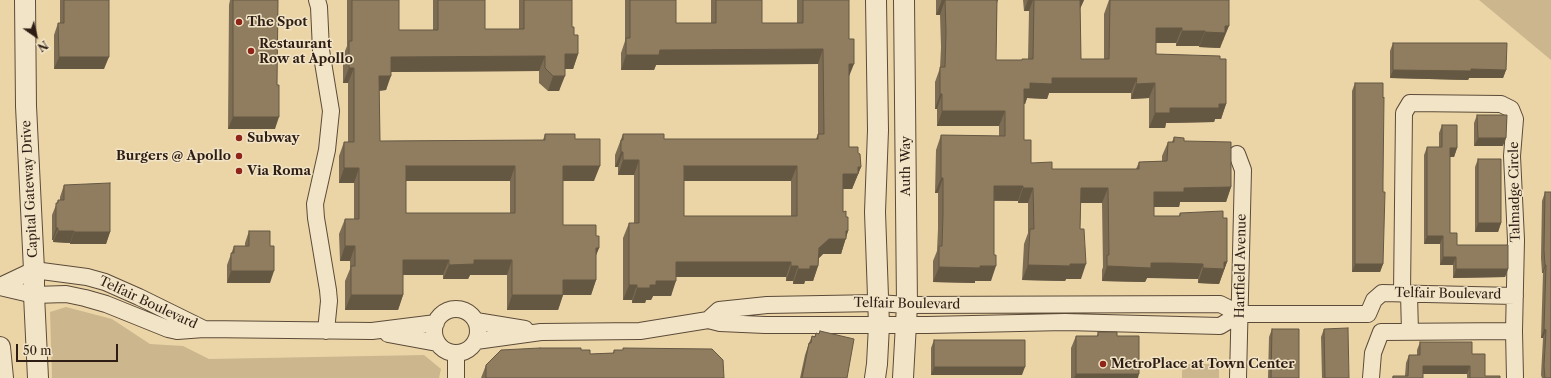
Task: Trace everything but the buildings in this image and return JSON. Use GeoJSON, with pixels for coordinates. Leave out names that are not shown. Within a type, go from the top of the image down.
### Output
{"type":"FeatureCollection","features":[{"type":"Feature","properties":{"kind":"street","name":"Capital Gateway Drive"},"geometry":{"type":"LineString","coordinates":[[25,0],[26,106],[38,378]]}},
{"type":"Feature","properties":{"kind":"street"},"geometry":{"type":"LineString","coordinates":[[318,0],[321,50],[331,111],[327,150],[315,204],[329,301],[326,331]]}},
{"type":"Feature","properties":{"kind":"street"},"geometry":{"type":"LineString","coordinates":[[875,378],[879,325],[875,212],[878,130],[876,0]]}},
{"type":"Feature","properties":{"kind":"street","name":"Auth Way"},"geometry":{"type":"LineString","coordinates":[[904,0],[907,305],[905,328]]}},
{"type":"Feature","properties":{"kind":"street","name":"Talmadge Circle"},"geometry":{"type":"LineString","coordinates":[[1406,294],[1404,113],[1410,103],[1501,104],[1510,109],[1515,119],[1512,156],[1516,240],[1514,331],[1515,378]]}},
{"type":"Feature","properties":{"kind":"street","name":"Hartfield Avenue"},"geometry":{"type":"LineString","coordinates":[[1237,154],[1243,170],[1238,378]]}},
{"type":"Feature","properties":{"kind":"street","name":"Telfair Boulevard"},"geometry":{"type":"LineString","coordinates":[[0,286],[34,270],[80,276],[105,282],[204,329]]}},
{"type":"Feature","properties":{"kind":"street","name":"Telfair Boulevard"},"geometry":{"type":"LineString","coordinates":[[0,286],[34,295],[66,294],[77,296],[106,304],[168,329],[177,331],[204,329],[372,331],[436,323]]}},
{"type":"Feature","properties":{"kind":"street","name":"Telfair Boulevard"},"geometry":{"type":"LineString","coordinates":[[708,320],[720,310],[727,309],[767,305],[878,303],[907,305],[1220,304],[1240,314],[1368,314],[1374,300],[1382,293],[1515,296]]}},
{"type":"Feature","properties":{"kind":"street"},"geometry":{"type":"LineString","coordinates":[[1406,294],[1410,332]]}},
{"type":"Feature","properties":{"kind":"street"},"geometry":{"type":"LineString","coordinates":[[1110,305],[1111,324]]}},
{"type":"Feature","properties":{"kind":"street"},"geometry":{"type":"LineString","coordinates":[[458,309],[465,311],[476,321],[478,331],[476,341],[468,350],[456,353],[445,351],[437,343],[434,330],[439,317],[445,312],[458,309]]}},
{"type":"Feature","properties":{"kind":"street","name":"Telfair Boulevard"},"geometry":{"type":"LineString","coordinates":[[476,341],[541,332],[640,331],[708,320],[727,324],[879,325],[905,328],[1065,322],[1220,326],[1240,314]]}},
{"type":"Feature","properties":{"kind":"street"},"geometry":{"type":"LineString","coordinates":[[1368,314],[1381,332]]}},
{"type":"Feature","properties":{"kind":"street","name":"Telfair Boulevard"},"geometry":{"type":"LineString","coordinates":[[476,321],[541,332]]}},
{"type":"Feature","properties":{"kind":"street"},"geometry":{"type":"LineString","coordinates":[[903,378],[905,328]]}},
{"type":"Feature","properties":{"kind":"street","name":"Telfair Boulevard"},"geometry":{"type":"LineString","coordinates":[[372,331],[437,343]]}},
{"type":"Feature","properties":{"kind":"street"},"geometry":{"type":"LineString","coordinates":[[1381,332],[1514,331]]}},
{"type":"Feature","properties":{"kind":"street"},"geometry":{"type":"LineString","coordinates":[[1372,378],[1373,353],[1381,332]]}},
{"type":"Feature","properties":{"kind":"street"},"geometry":{"type":"LineString","coordinates":[[0,347],[3,378]]}},
{"type":"Feature","properties":{"kind":"street"},"geometry":{"type":"LineString","coordinates":[[456,353],[456,378]]}},
{"type":"Feature","properties":{"kind":"shaded area"},"geometry":{"type":"Polygon","coordinates":[[[1479,0],[1551,0],[1551,60],[1479,0]]]}},
{"type":"Feature","properties":{"kind":"shaded area"},"geometry":{"type":"Polygon","coordinates":[[[66,307],[112,319],[150,344],[183,346],[209,359],[424,355],[441,369],[439,378],[52,378],[50,312],[66,307]]]}},
{"type":"Feature","properties":{"kind":"shaded area"},"geometry":{"type":"Polygon","coordinates":[[[1182,364],[1219,364],[1219,378],[1182,378],[1182,364]]]}},
{"type":"Feature","properties":{"kind":"place","name":"The Spot"},"geometry":{"type":"Point","coordinates":[239,22]}},
{"type":"Feature","properties":{"kind":"place","name":"Restaurant Row at Apollo"},"geometry":{"type":"Point","coordinates":[251,51]}},
{"type":"Feature","properties":{"kind":"place","name":"Subway"},"geometry":{"type":"Point","coordinates":[239,138]}},
{"type":"Feature","properties":{"kind":"place","name":"Burgers @ Apollo"},"geometry":{"type":"Point","coordinates":[239,156]}},
{"type":"Feature","properties":{"kind":"place","name":"Via Roma"},"geometry":{"type":"Point","coordinates":[239,171]}},
{"type":"Feature","properties":{"kind":"place","name":"MetroPlace at Town Center"},"geometry":{"type":"Point","coordinates":[1103,364]}}]}
